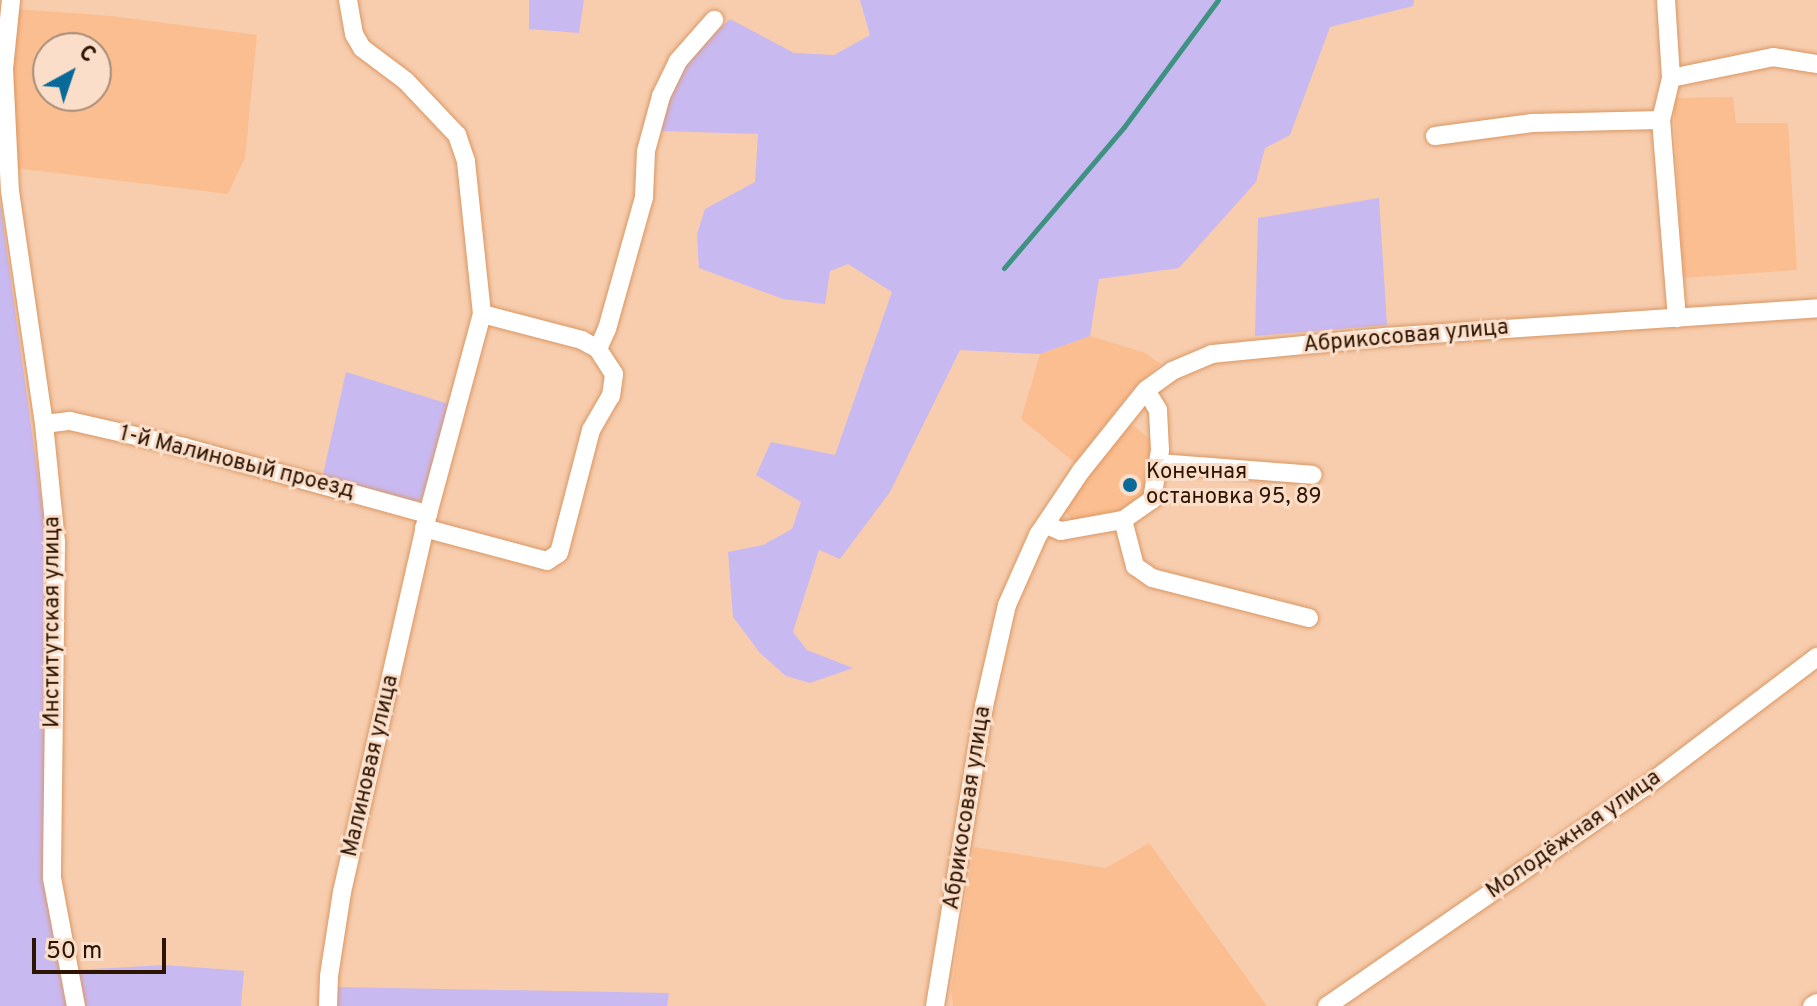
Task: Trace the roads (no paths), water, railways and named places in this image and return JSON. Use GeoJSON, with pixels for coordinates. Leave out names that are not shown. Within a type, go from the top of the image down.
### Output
{"type":"FeatureCollection","features":[{"type":"Feature","properties":{"kind":"street","name":"Институтская улица"},"geometry":{"type":"LineString","coordinates":[[11,0],[4,69],[10,191],[44,424],[56,542],[52,878],[76,1006]]}},
{"type":"Feature","properties":{"kind":"street","name":"Малиновая улица"},"geometry":{"type":"LineString","coordinates":[[328,1006],[329,976],[342,892],[426,521],[482,314],[466,161],[457,135],[406,81],[362,48],[354,34],[348,0]]}},
{"type":"Feature","properties":{"kind":"street"},"geometry":{"type":"LineString","coordinates":[[1666,0],[1671,78],[1661,120],[1677,318]]}},
{"type":"Feature","properties":{"kind":"street"},"geometry":{"type":"LineString","coordinates":[[598,349],[607,329],[644,197],[646,151],[661,96],[678,61],[714,20]]}},
{"type":"Feature","properties":{"kind":"street"},"geometry":{"type":"LineString","coordinates":[[1671,78],[1773,57],[1817,64]]}},
{"type":"Feature","properties":{"kind":"street"},"geometry":{"type":"LineString","coordinates":[[1435,136],[1532,123],[1661,120]]}},
{"type":"Feature","properties":{"kind":"street","name":"Абрикосовая улица"},"geometry":{"type":"LineString","coordinates":[[935,1006],[984,706],[1003,620],[1019,573],[1081,471],[1146,390],[1172,371],[1212,354],[1386,337],[1817,308]]}},
{"type":"Feature","properties":{"kind":"street"},"geometry":{"type":"LineString","coordinates":[[426,521],[547,561],[559,553],[591,430],[611,396],[614,374],[598,349],[582,340],[482,314]]}},
{"type":"Feature","properties":{"kind":"street"},"geometry":{"type":"LineString","coordinates":[[1046,525],[1061,531],[1123,520],[1152,500],[1158,463],[1158,410],[1146,390]]}},
{"type":"Feature","properties":{"kind":"street","name":"1-й Малиновый проезд"},"geometry":{"type":"LineString","coordinates":[[44,424],[70,421],[184,447],[426,521]]}},
{"type":"Feature","properties":{"kind":"street"},"geometry":{"type":"LineString","coordinates":[[1158,463],[1313,475]]}},
{"type":"Feature","properties":{"kind":"street"},"geometry":{"type":"LineString","coordinates":[[1123,520],[1135,566],[1152,578],[1309,618]]}},
{"type":"Feature","properties":{"kind":"street","name":"Молодёжная улица"},"geometry":{"type":"LineString","coordinates":[[1327,1006],[1645,787],[1817,657]]}},
{"type":"Feature","properties":{"kind":"waterway"},"geometry":{"type":"LineString","coordinates":[[1004,268],[1124,127],[1218,0]]}},
{"type":"Feature","properties":{"kind":"place","name":"Конечная остановка 95, 89"},"geometry":{"type":"Point","coordinates":[1130,485]}}]}
